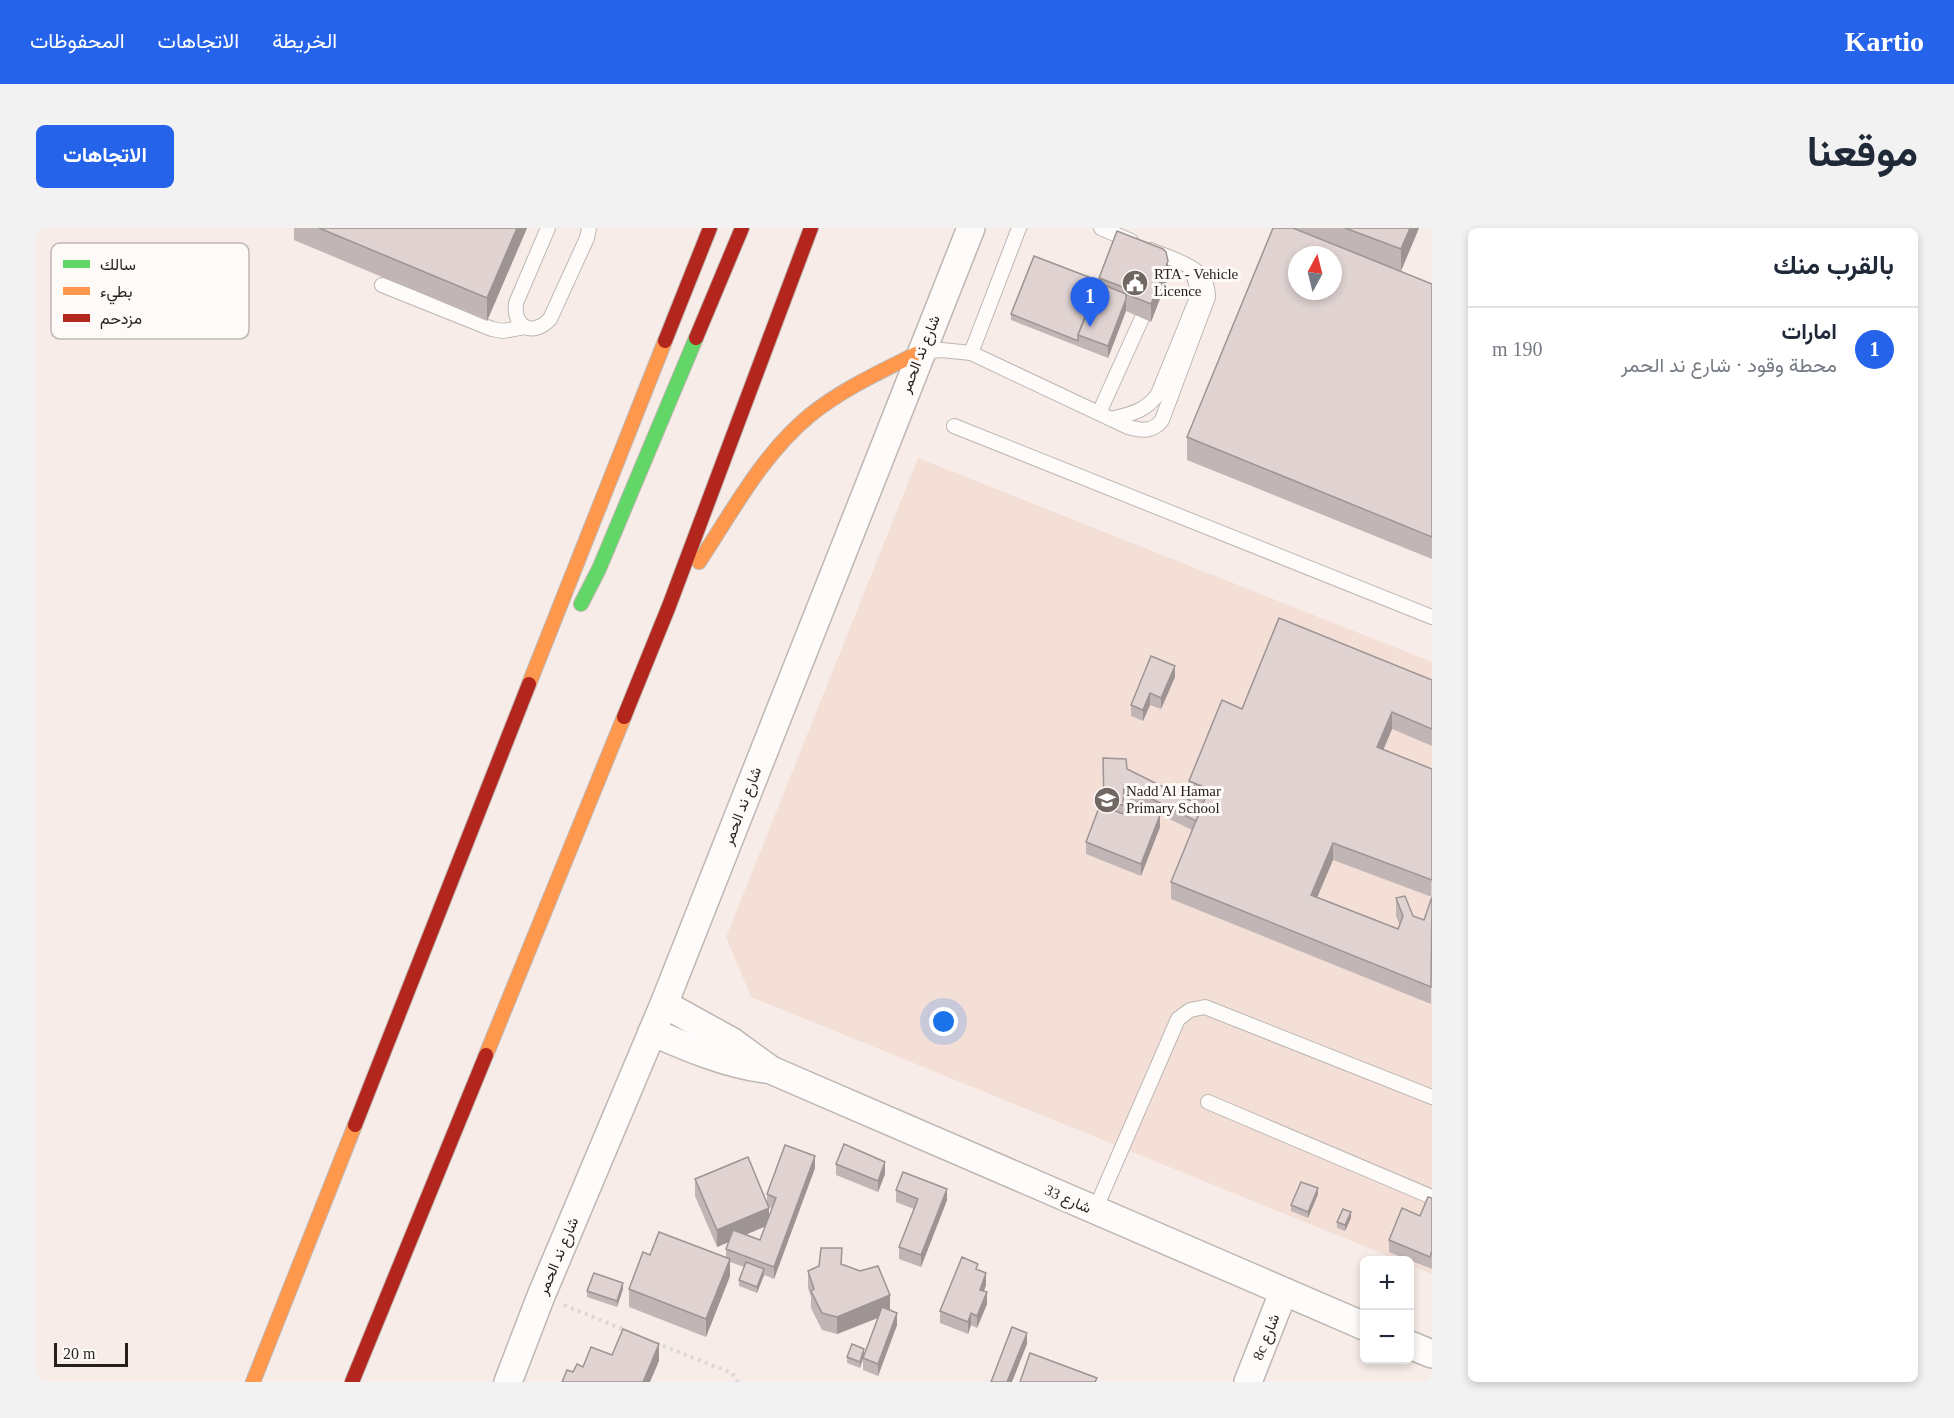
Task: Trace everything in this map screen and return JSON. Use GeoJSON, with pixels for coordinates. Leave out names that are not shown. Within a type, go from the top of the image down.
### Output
{"type":"FeatureCollection","features":[{"type":"Feature","properties":{"kind":"main road"},"geometry":{"type":"LineString","coordinates":[[253,1382],[710,228]]}},
{"type":"Feature","properties":{"kind":"main road"},"geometry":{"type":"LineString","coordinates":[[538,660],[576,612],[599,569],[742,228]]}},
{"type":"Feature","properties":{"kind":"main road"},"geometry":{"type":"LineString","coordinates":[[352,1382],[669,606],[811,228]]}},
{"type":"Feature","properties":{"kind":"main road"},"geometry":{"type":"LineString","coordinates":[[669,606],[768,460],[800,425],[829,400],[853,385],[920,352]]}},
{"type":"Feature","properties":{"kind":"street","name":"شارع ند الحمر"},"geometry":{"type":"LineString","coordinates":[[508,1382],[541,1296],[664,1004],[920,352],[971,228]]}},
{"type":"Feature","properties":{"kind":"street","name":"شارع 33"},"geometry":{"type":"LineString","coordinates":[[664,1004],[724,1036],[771,1070]]}},
{"type":"Feature","properties":{"kind":"street","name":"شارع 33"},"geometry":{"type":"LineString","coordinates":[[652,1032],[720,1059],[771,1070],[1283,1293],[1360,1324]]}},
{"type":"Feature","properties":{"kind":"street","name":"8c شارع"},"geometry":{"type":"LineString","coordinates":[[1248,1382],[1283,1293]]}},
{"type":"Feature","properties":{"kind":"street"},"geometry":{"type":"LineString","coordinates":[[1414,1347],[1432,1354]]}},
{"type":"Feature","properties":{"kind":"lane"},"geometry":{"type":"LineString","coordinates":[[525,327],[518,321],[514,312],[516,303],[548,228]]}},
{"type":"Feature","properties":{"kind":"lane"},"geometry":{"type":"LineString","coordinates":[[382,285],[492,329],[503,331],[525,327],[535,329],[544,326],[550,319],[587,238],[589,228]]}},
{"type":"Feature","properties":{"kind":"lane"},"geometry":{"type":"LineString","coordinates":[[970,353],[1019,228]]}},
{"type":"Feature","properties":{"kind":"lane"},"geometry":{"type":"LineString","coordinates":[[920,352],[942,350],[970,353],[1128,427],[1144,430],[1158,426],[1208,297],[1208,289],[1201,273],[1186,265],[1167,263],[1101,228]]}},
{"type":"Feature","properties":{"kind":"lane"},"geometry":{"type":"LineString","coordinates":[[1105,416],[1138,412],[1146,408],[1153,402],[1162,386],[1199,293],[1195,278],[1186,265]]}},
{"type":"Feature","properties":{"kind":"lane"},"geometry":{"type":"LineString","coordinates":[[1105,416],[1142,318]]}},
{"type":"Feature","properties":{"kind":"lane"},"geometry":{"type":"LineString","coordinates":[[954,426],[1432,617]]}},
{"type":"Feature","properties":{"kind":"lane"},"geometry":{"type":"LineString","coordinates":[[1095,1210],[1178,1019],[1190,1010],[1205,1007],[1432,1097]]}},
{"type":"Feature","properties":{"kind":"lane"},"geometry":{"type":"LineString","coordinates":[[1208,1102],[1432,1197]]}},
{"type":"Feature","properties":{"kind":"path"},"geometry":{"type":"LineString","coordinates":[[541,1296],[636,1335]]}},
{"type":"Feature","properties":{"kind":"path"},"geometry":{"type":"LineString","coordinates":[[647,1339],[732,1373],[738,1382]]}},
{"type":"Feature","properties":{"kind":"shaded area","name":"Nadd Al Hamar Primary School"},"geometry":{"type":"Polygon","coordinates":[[[918,458],[1432,662],[1432,1274],[1414,1267],[1414,1256],[1388,1256],[751,997],[726,937],[918,458]]]}},
{"type":"Feature","properties":{"kind":"building"},"geometry":{"type":"Polygon","coordinates":[[[319,228],[517,228],[487,298],[319,228]]]}},
{"type":"Feature","properties":{"kind":"building"},"geometry":{"type":"Polygon","coordinates":[[[1273,228],[1293,228],[1338,246],[1288,246],[1288,300],[1342,300],[1342,248],[1432,284],[1432,537],[1187,437],[1273,228]]]}},
{"type":"Feature","properties":{"kind":"building"},"geometry":{"type":"Polygon","coordinates":[[[1345,228],[1410,228],[1401,249],[1345,228]]]}},
{"type":"Feature","properties":{"kind":"building","name":"RTA - Vehicle Licence"},"geometry":{"type":"Polygon","coordinates":[[[1117,231],[1166,252],[1168,261],[1151,304],[1126,294],[1128,289],[1099,278],[1117,231]]]}},
{"type":"Feature","properties":{"kind":"building"},"geometry":{"type":"Polygon","coordinates":[[[1034,256],[1099,281],[1078,335],[1078,341],[1011,314],[1034,256]]]}},
{"type":"Feature","properties":{"kind":"building"},"geometry":{"type":"Polygon","coordinates":[[[1099,283],[1126,294],[1108,346],[1078,335],[1099,283]]]}},
{"type":"Feature","properties":{"kind":"building"},"geometry":{"type":"Polygon","coordinates":[[[1279,618],[1432,680],[1432,729],[1392,712],[1377,747],[1432,769],[1432,880],[1333,843],[1311,895],[1398,929],[1403,916],[1396,898],[1405,896],[1413,916],[1424,920],[1432,897],[1431,987],[1171,882],[1209,789],[1189,781],[1222,700],[1242,709],[1279,618]]]}},
{"type":"Feature","properties":{"kind":"building"},"geometry":{"type":"Polygon","coordinates":[[[1151,656],[1175,666],[1161,698],[1150,693],[1143,710],[1131,705],[1151,656]]]}},
{"type":"Feature","properties":{"kind":"building"},"geometry":{"type":"Polygon","coordinates":[[[1103,758],[1126,759],[1127,769],[1202,806],[1196,821],[1124,785],[1123,805],[1104,804],[1103,758]]]}},
{"type":"Feature","properties":{"kind":"building"},"geometry":{"type":"Polygon","coordinates":[[[1128,803],[1160,815],[1141,864],[1086,842],[1100,805],[1123,814],[1128,803]]]}},
{"type":"Feature","properties":{"kind":"building"},"geometry":{"type":"Polygon","coordinates":[[[844,1144],[885,1162],[878,1181],[836,1164],[844,1144]]]}},
{"type":"Feature","properties":{"kind":"building"},"geometry":{"type":"Polygon","coordinates":[[[785,1145],[815,1156],[774,1267],[726,1249],[733,1230],[760,1240],[776,1198],[767,1194],[785,1145]]]}},
{"type":"Feature","properties":{"kind":"building"},"geometry":{"type":"Polygon","coordinates":[[[748,1157],[769,1208],[717,1230],[695,1179],[748,1157]]]}},
{"type":"Feature","properties":{"kind":"building"},"geometry":{"type":"Polygon","coordinates":[[[903,1172],[947,1189],[921,1255],[899,1247],[918,1199],[896,1190],[903,1172]]]}},
{"type":"Feature","properties":{"kind":"building"},"geometry":{"type":"Polygon","coordinates":[[[1301,1182],[1318,1188],[1308,1212],[1291,1205],[1301,1182]]]}},
{"type":"Feature","properties":{"kind":"building"},"geometry":{"type":"Polygon","coordinates":[[[1428,1197],[1432,1198],[1430,1257],[1389,1240],[1402,1208],[1420,1216],[1428,1197]]]}},
{"type":"Feature","properties":{"kind":"building"},"geometry":{"type":"Polygon","coordinates":[[[1343,1209],[1351,1212],[1345,1225],[1337,1222],[1343,1209]]]}},
{"type":"Feature","properties":{"kind":"building"},"geometry":{"type":"Polygon","coordinates":[[[659,1232],[730,1259],[706,1319],[629,1289],[643,1252],[650,1255],[659,1232]]]}},
{"type":"Feature","properties":{"kind":"building"},"geometry":{"type":"Polygon","coordinates":[[[821,1248],[842,1248],[841,1264],[860,1271],[878,1266],[890,1295],[837,1317],[822,1313],[811,1291],[814,1289],[808,1271],[819,1266],[821,1248]]]}},
{"type":"Feature","properties":{"kind":"building"},"geometry":{"type":"Polygon","coordinates":[[[962,1257],[978,1264],[976,1269],[986,1273],[980,1290],[987,1292],[977,1316],[971,1313],[968,1322],[940,1311],[962,1257]]]}},
{"type":"Feature","properties":{"kind":"building"},"geometry":{"type":"Polygon","coordinates":[[[746,1262],[764,1269],[757,1287],[739,1280],[746,1262]]]}},
{"type":"Feature","properties":{"kind":"building"},"geometry":{"type":"Polygon","coordinates":[[[594,1273],[623,1283],[617,1301],[587,1291],[594,1273]]]}},
{"type":"Feature","properties":{"kind":"building"},"geometry":{"type":"Polygon","coordinates":[[[882,1307],[897,1313],[878,1364],[863,1358],[882,1307]]]}},
{"type":"Feature","properties":{"kind":"building"},"geometry":{"type":"Polygon","coordinates":[[[1012,1327],[1027,1333],[1007,1382],[991,1382],[1012,1327]]]}},
{"type":"Feature","properties":{"kind":"building"},"geometry":{"type":"Polygon","coordinates":[[[623,1329],[659,1344],[643,1382],[562,1382],[567,1370],[573,1372],[577,1364],[583,1367],[591,1347],[612,1355],[623,1329]]]}},
{"type":"Feature","properties":{"kind":"building"},"geometry":{"type":"Polygon","coordinates":[[[852,1344],[864,1349],[860,1362],[847,1357],[852,1344]]]}},
{"type":"Feature","properties":{"kind":"building"},"geometry":{"type":"Polygon","coordinates":[[[1030,1353],[1097,1378],[1095,1382],[1020,1382],[1030,1353]]]}},
{"type":"Feature","properties":{"kind":"traffic: fast"},"geometry":{"type":"LineString","coordinates":[[581,604],[599,569],[696,338]]}},
{"type":"Feature","properties":{"kind":"traffic: slow"},"geometry":{"type":"LineString","coordinates":[[529,684],[665,341]]}},
{"type":"Feature","properties":{"kind":"traffic: slow"},"geometry":{"type":"LineString","coordinates":[[699,562],[762,466],[792,431],[835,397],[920,352]]}},
{"type":"Feature","properties":{"kind":"traffic: slow"},"geometry":{"type":"LineString","coordinates":[[486,1055],[624,717]]}},
{"type":"Feature","properties":{"kind":"traffic: slow"},"geometry":{"type":"LineString","coordinates":[[253,1382],[355,1125]]}},
{"type":"Feature","properties":{"kind":"traffic: jam"},"geometry":{"type":"LineString","coordinates":[[665,341],[710,228]]}},
{"type":"Feature","properties":{"kind":"traffic: jam"},"geometry":{"type":"LineString","coordinates":[[696,338],[742,228]]}},
{"type":"Feature","properties":{"kind":"traffic: jam"},"geometry":{"type":"LineString","coordinates":[[624,717],[669,606],[811,228]]}},
{"type":"Feature","properties":{"kind":"traffic: jam"},"geometry":{"type":"LineString","coordinates":[[355,1125],[529,684]]}},
{"type":"Feature","properties":{"kind":"traffic: jam"},"geometry":{"type":"LineString","coordinates":[[352,1382],[486,1055]]}},
{"type":"Feature","properties":{"kind":"place","name":"RTA - Vehicle Licence"},"geometry":{"type":"Point","coordinates":[1135,283]}},
{"type":"Feature","properties":{"kind":"place","name":"امارات"},"geometry":{"type":"Point","coordinates":[1090,327]}},
{"type":"Feature","properties":{"kind":"place","name":"Nadd Al Hamar Primary School"},"geometry":{"type":"Point","coordinates":[1107,800]}}]}
